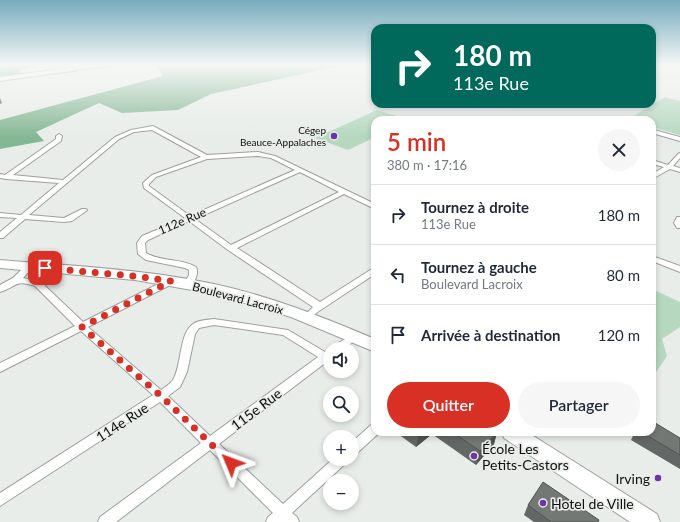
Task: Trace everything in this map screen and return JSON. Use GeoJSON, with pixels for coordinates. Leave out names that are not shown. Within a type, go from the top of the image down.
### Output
{"type":"FeatureCollection","features":[{"type":"Feature","properties":{"kind":"main road","name":"Boulevard Lacroix"},"geometry":{"type":"LineString","coordinates":[[0,264],[134,276],[188,284],[244,297],[307,318],[371,344]]}},
{"type":"Feature","properties":{"kind":"main road"},"geometry":{"type":"LineString","coordinates":[[517,436],[649,522]]}},
{"type":"Feature","properties":{"kind":"street"},"geometry":{"type":"LineString","coordinates":[[0,236],[117,138],[126,133],[147,128],[156,130],[206,157]]}},
{"type":"Feature","properties":{"kind":"street"},"geometry":{"type":"LineString","coordinates":[[656,133],[680,139]]}},
{"type":"Feature","properties":{"kind":"street"},"geometry":{"type":"LineString","coordinates":[[3,177],[59,140],[59,136]]}},
{"type":"Feature","properties":{"kind":"street"},"geometry":{"type":"LineString","coordinates":[[320,306],[231,248],[151,192],[146,187],[146,183],[149,179],[159,173],[206,157],[258,154],[268,155],[371,205]]}},
{"type":"Feature","properties":{"kind":"street"},"geometry":{"type":"LineString","coordinates":[[656,174],[668,167],[680,155]]}},
{"type":"Feature","properties":{"kind":"street"},"geometry":{"type":"LineString","coordinates":[[656,163],[680,170]]}},
{"type":"Feature","properties":{"kind":"street","name":"112e Rue"},"geometry":{"type":"LineString","coordinates":[[188,284],[194,272],[191,267],[150,258],[142,254],[141,243],[145,238],[300,170]]}},
{"type":"Feature","properties":{"kind":"street"},"geometry":{"type":"LineString","coordinates":[[3,177],[65,182]]}},
{"type":"Feature","properties":{"kind":"street"},"geometry":{"type":"LineString","coordinates":[[231,248],[344,192]]}},
{"type":"Feature","properties":{"kind":"street"},"geometry":{"type":"LineString","coordinates":[[0,215],[64,220],[69,219],[84,210]]}},
{"type":"Feature","properties":{"kind":"street"},"geometry":{"type":"LineString","coordinates":[[680,219],[678,223],[680,226]]}},
{"type":"Feature","properties":{"kind":"street"},"geometry":{"type":"LineString","coordinates":[[656,260],[680,269]]}},
{"type":"Feature","properties":{"kind":"street"},"geometry":{"type":"LineString","coordinates":[[0,289],[16,280],[30,266]]}},
{"type":"Feature","properties":{"kind":"street"},"geometry":{"type":"LineString","coordinates":[[307,318],[320,306],[371,274]]}},
{"type":"Feature","properties":{"kind":"street"},"geometry":{"type":"LineString","coordinates":[[16,280],[38,284],[82,327],[161,396],[211,443],[282,519],[335,466]]}},
{"type":"Feature","properties":{"kind":"street"},"geometry":{"type":"LineString","coordinates":[[0,368],[171,281]]}},
{"type":"Feature","properties":{"kind":"street","name":"114e Rue"},"geometry":{"type":"LineString","coordinates":[[0,500],[161,396],[176,384],[182,372],[190,333],[196,326],[214,322],[285,332],[323,353]]}},
{"type":"Feature","properties":{"kind":"street"},"geometry":{"type":"LineString","coordinates":[[346,342],[354,337]]}},
{"type":"Feature","properties":{"kind":"street","name":"115e Rue"},"geometry":{"type":"LineString","coordinates":[[105,522],[323,358]]}},
{"type":"Feature","properties":{"kind":"street"},"geometry":{"type":"LineString","coordinates":[[359,444],[371,433]]}},
{"type":"Feature","properties":{"kind":"green space"},"geometry":{"type":"Polygon","coordinates":[[[114,89],[232,89],[211,94],[178,110],[122,113],[99,103],[36,132],[44,141],[0,149],[0,120],[114,89]]]}},
{"type":"Feature","properties":{"kind":"green space"},"geometry":{"type":"Polygon","coordinates":[[[665,97],[680,101],[680,135],[656,128],[656,116],[634,116],[647,108],[656,108],[656,102],[665,97]]]}},
{"type":"Feature","properties":{"kind":"green space"},"geometry":{"type":"Polygon","coordinates":[[[377,110],[396,116],[371,116],[371,139],[348,150],[315,138],[377,110]]]}},
{"type":"Feature","properties":{"kind":"green space"},"geometry":{"type":"Polygon","coordinates":[[[656,291],[680,302],[680,327],[662,339],[667,356],[656,372],[656,291]]]}},
{"type":"Feature","properties":{"kind":"building"},"geometry":{"type":"Polygon","coordinates":[[[656,423],[680,438],[680,455],[648,436],[656,436],[656,423]]]}},
{"type":"Feature","properties":{"kind":"building"},"geometry":{"type":"Polygon","coordinates":[[[458,436],[493,436],[480,451],[458,436]]]}},
{"type":"Feature","properties":{"kind":"building"},"geometry":{"type":"Polygon","coordinates":[[[543,482],[599,520],[598,522],[551,522],[528,505],[543,482]]]}},
{"type":"Feature","properties":{"kind":"place","name":"Cégep Beauce-Appalaches"},"geometry":{"type":"Point","coordinates":[334,136]}},
{"type":"Feature","properties":{"kind":"place","name":"École Les Petits-Castors"},"geometry":{"type":"Point","coordinates":[474,456]}},
{"type":"Feature","properties":{"kind":"place","name":"Irving"},"geometry":{"type":"Point","coordinates":[658,478]}},
{"type":"Feature","properties":{"kind":"place","name":"Hotel de Ville"},"geometry":{"type":"Point","coordinates":[543,503]}},
{"type":"Feature","properties":{"kind":"route"},"geometry":{"type":"LineString","coordinates":[[45,268],[171,281],[82,327],[161,396],[231,463]]}}]}
